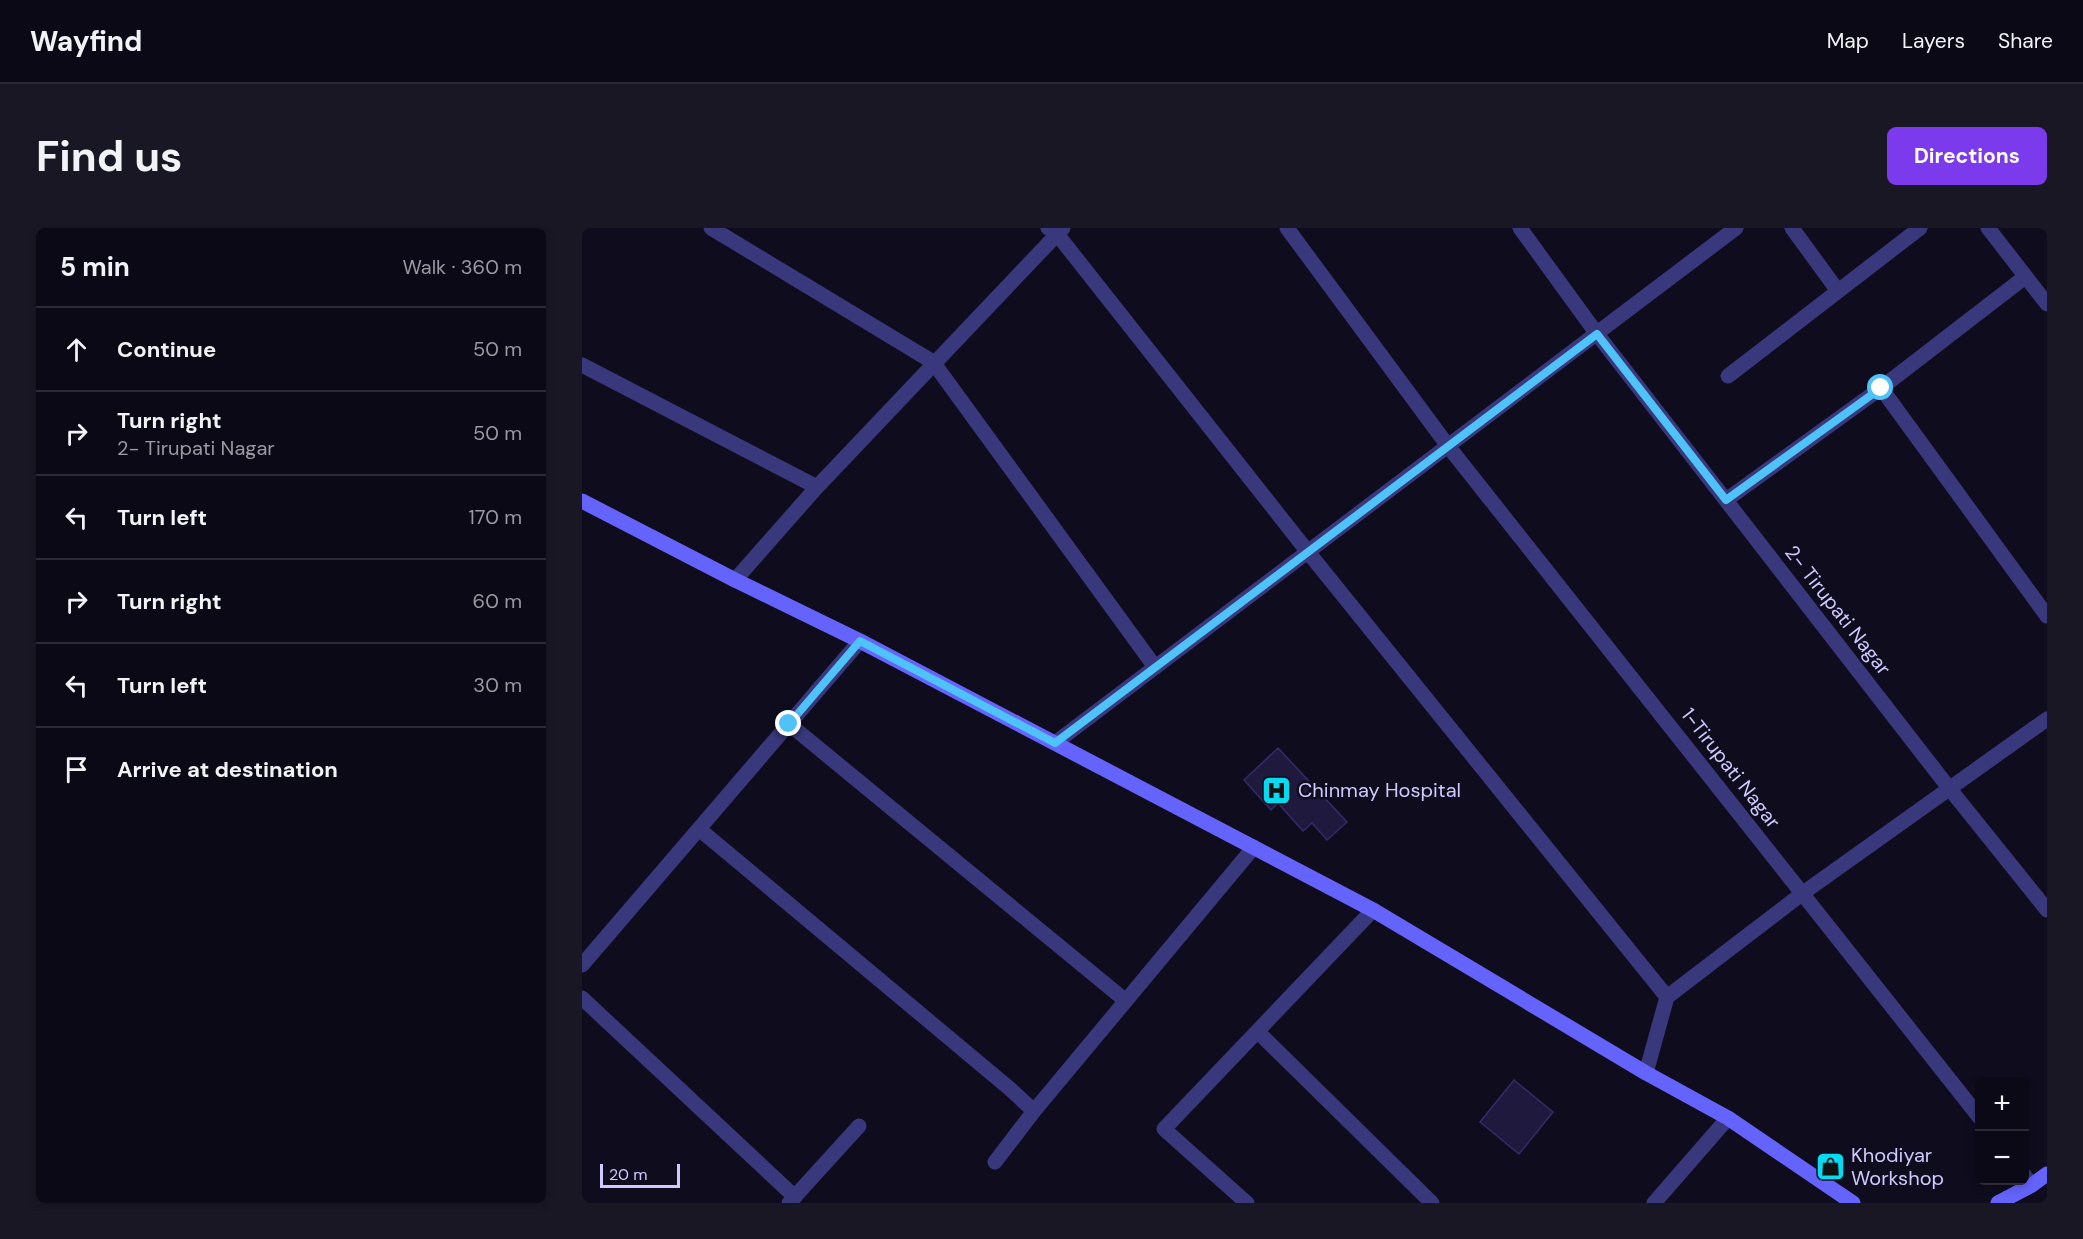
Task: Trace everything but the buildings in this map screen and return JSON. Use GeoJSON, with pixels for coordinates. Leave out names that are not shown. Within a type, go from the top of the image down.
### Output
{"type":"FeatureCollection","features":[{"type":"Feature","properties":{"kind":"street"},"geometry":{"type":"LineString","coordinates":[[711,228],[933,362],[1155,667]]}},
{"type":"Feature","properties":{"kind":"street","name":"1-Tirupati Nagar"},"geometry":{"type":"LineString","coordinates":[[1287,228],[1448,446],[1975,1112]]}},
{"type":"Feature","properties":{"kind":"street","name":"2- Tirupati Nagar"},"geometry":{"type":"LineString","coordinates":[[1520,228],[1597,334],[1949,788],[2047,910]]}},
{"type":"Feature","properties":{"kind":"street"},"geometry":{"type":"LineString","coordinates":[[1055,743],[1736,228]]}},
{"type":"Feature","properties":{"kind":"street"},"geometry":{"type":"LineString","coordinates":[[1792,228],[1838,291]]}},
{"type":"Feature","properties":{"kind":"street"},"geometry":{"type":"LineString","coordinates":[[1728,376],[1920,228]]}},
{"type":"Feature","properties":{"kind":"street"},"geometry":{"type":"LineString","coordinates":[[1988,228],[2047,304]]}},
{"type":"Feature","properties":{"kind":"street"},"geometry":{"type":"LineString","coordinates":[[735,580],[817,487],[1056,230],[1308,552],[1667,997]]}},
{"type":"Feature","properties":{"kind":"street"},"geometry":{"type":"LineString","coordinates":[[1726,500],[1881,388],[2025,277]]}},
{"type":"Feature","properties":{"kind":"street"},"geometry":{"type":"LineString","coordinates":[[582,365],[817,487]]}},
{"type":"Feature","properties":{"kind":"street"},"geometry":{"type":"LineString","coordinates":[[1881,388],[2047,616]]}},
{"type":"Feature","properties":{"kind":"street"},"geometry":{"type":"LineString","coordinates":[[582,501],[860,641],[1373,910],[1646,1073],[1728,1118],[1853,1203]]}},
{"type":"Feature","properties":{"kind":"street"},"geometry":{"type":"LineString","coordinates":[[582,965],[860,641]]}},
{"type":"Feature","properties":{"kind":"street"},"geometry":{"type":"LineString","coordinates":[[1646,1073],[1667,997],[1803,893],[2047,719]]}},
{"type":"Feature","properties":{"kind":"street"},"geometry":{"type":"LineString","coordinates":[[789,724],[1126,1001]]}},
{"type":"Feature","properties":{"kind":"street"},"geometry":{"type":"LineString","coordinates":[[699,829],[1034,1111]]}},
{"type":"Feature","properties":{"kind":"street"},"geometry":{"type":"LineString","coordinates":[[995,1162],[1034,1111],[1254,847]]}},
{"type":"Feature","properties":{"kind":"street"},"geometry":{"type":"LineString","coordinates":[[1247,1203],[1164,1129],[1373,910]]}},
{"type":"Feature","properties":{"kind":"street"},"geometry":{"type":"LineString","coordinates":[[582,999],[792,1200],[859,1126]]}},
{"type":"Feature","properties":{"kind":"street"},"geometry":{"type":"LineString","coordinates":[[1258,1032],[1432,1203]]}},
{"type":"Feature","properties":{"kind":"street"},"geometry":{"type":"LineString","coordinates":[[1654,1203],[1728,1118]]}},
{"type":"Feature","properties":{"kind":"street"},"geometry":{"type":"LineString","coordinates":[[2029,1180],[2047,1174]]}},
{"type":"Feature","properties":{"kind":"street"},"geometry":{"type":"LineString","coordinates":[[1998,1203],[2021,1185]]}},
{"type":"Feature","properties":{"kind":"place","name":"Chinmay Hospital"},"geometry":{"type":"Point","coordinates":[1277,790]}},
{"type":"Feature","properties":{"kind":"place","name":"Khodiyar Workshop"},"geometry":{"type":"Point","coordinates":[1830,1166]}},
{"type":"Feature","properties":{"kind":"route"},"geometry":{"type":"LineString","coordinates":[[789,724],[860,641],[1055,743],[1597,334],[1726,500],[1881,388]]}}]}
